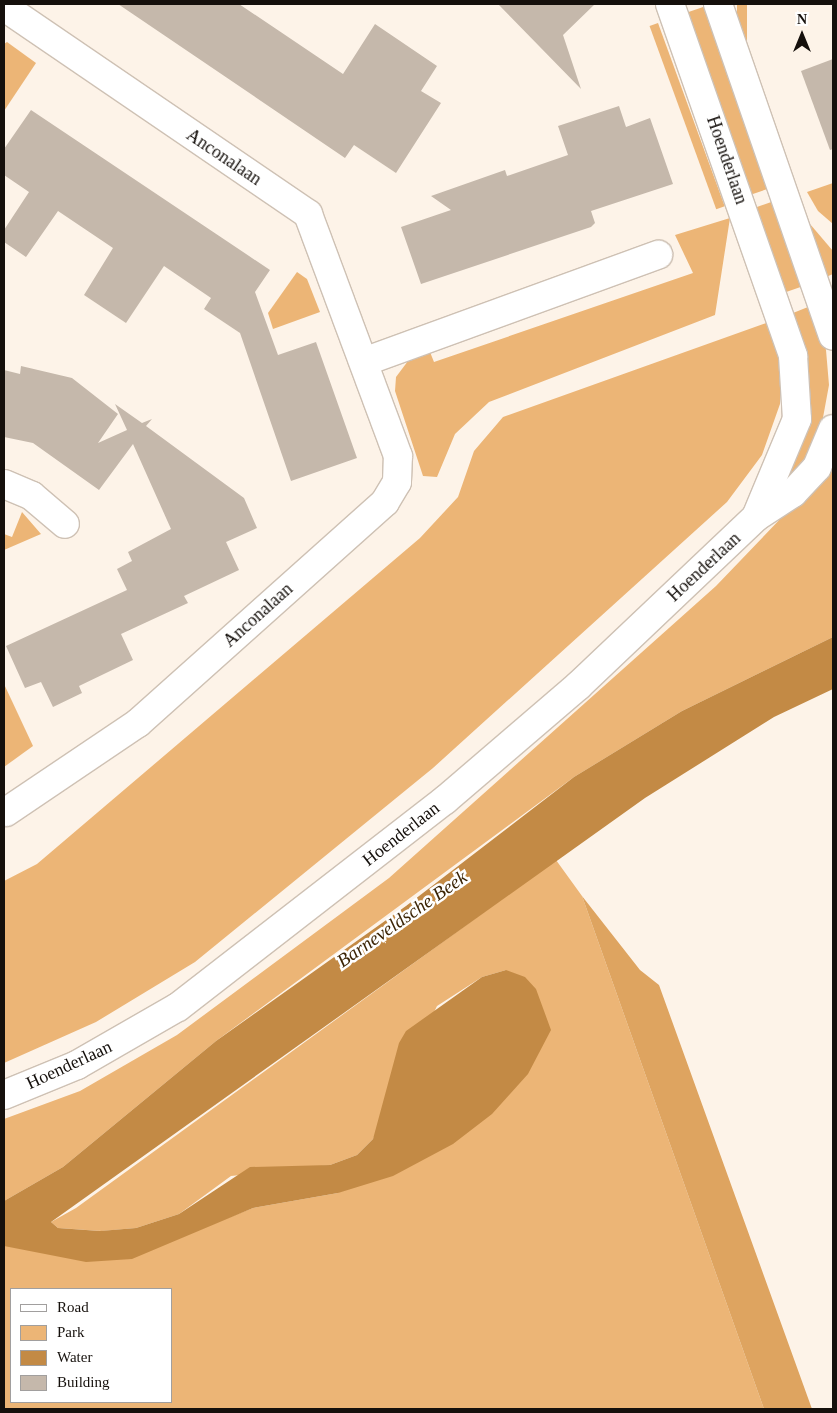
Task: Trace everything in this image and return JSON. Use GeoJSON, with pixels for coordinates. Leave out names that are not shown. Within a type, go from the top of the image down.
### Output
{"type":"FeatureCollection","features":[{"type":"Feature","properties":{"kind":"street","name":"Hoenderlaan"},"geometry":{"type":"LineString","coordinates":[[670,4],[793,356],[797,419],[756,517]]}},
{"type":"Feature","properties":{"kind":"street"},"geometry":{"type":"LineString","coordinates":[[718,4],[833,336]]}},
{"type":"Feature","properties":{"kind":"street","name":"Anconalaan"},"geometry":{"type":"LineString","coordinates":[[5,812],[138,723],[385,502],[397,482],[398,456],[366,361],[308,214],[9,11]]}},
{"type":"Feature","properties":{"kind":"street"},"geometry":{"type":"LineString","coordinates":[[366,361],[658,254]]}},
{"type":"Feature","properties":{"kind":"street","name":"Hoenderlaan"},"geometry":{"type":"LineString","coordinates":[[4,1094],[77,1065],[178,1007],[452,794],[578,686],[756,517],[792,493],[817,467],[833,429]]}},
{"type":"Feature","properties":{"kind":"street"},"geometry":{"type":"LineString","coordinates":[[4,484],[32,496],[65,524]]}},
{"type":"Feature","properties":{"kind":"green space"},"geometry":{"type":"Polygon","coordinates":[[[737,4],[747,4],[747,190],[737,190],[737,4]]]}},
{"type":"Feature","properties":{"kind":"green space"},"geometry":{"type":"Polygon","coordinates":[[[706,6],[769,188],[750,195],[687,13],[706,6]]]}},
{"type":"Feature","properties":{"kind":"green space"},"geometry":{"type":"Polygon","coordinates":[[[658,23],[725,206],[716,209],[650,26],[658,23]]]}},
{"type":"Feature","properties":{"kind":"green space"},"geometry":{"type":"Polygon","coordinates":[[[7,42],[36,63],[4,111],[4,44],[7,42]]]}},
{"type":"Feature","properties":{"kind":"green space"},"geometry":{"type":"Polygon","coordinates":[[[833,183],[833,224],[818,211],[807,192],[833,183]]]}},
{"type":"Feature","properties":{"kind":"green space"},"geometry":{"type":"Polygon","coordinates":[[[777,200],[806,285],[785,292],[756,207],[777,200]]]}},
{"type":"Feature","properties":{"kind":"green space"},"geometry":{"type":"Polygon","coordinates":[[[730,218],[715,315],[489,402],[455,434],[437,477],[423,476],[395,391],[396,377],[408,361],[430,352],[434,362],[693,273],[675,235],[730,218]]]}},
{"type":"Feature","properties":{"kind":"green space"},"geometry":{"type":"Polygon","coordinates":[[[810,224],[833,251],[833,274],[826,277],[810,224]]]}},
{"type":"Feature","properties":{"kind":"green space"},"geometry":{"type":"Polygon","coordinates":[[[297,272],[307,279],[320,312],[273,329],[268,313],[297,272]]]}},
{"type":"Feature","properties":{"kind":"green space"},"geometry":{"type":"Polygon","coordinates":[[[813,305],[826,350],[829,385],[822,423],[806,463],[790,484],[784,479],[807,420],[810,386],[793,313],[813,305]]]}},
{"type":"Feature","properties":{"kind":"green space"},"geometry":{"type":"Polygon","coordinates":[[[772,321],[780,363],[780,404],[762,455],[727,502],[433,768],[195,962],[96,1022],[4,1063],[4,881],[37,864],[420,538],[458,497],[474,451],[503,417],[772,321]]]}},
{"type":"Feature","properties":{"kind":"green space"},"geometry":{"type":"Polygon","coordinates":[[[833,458],[833,637],[682,711],[574,777],[216,1041],[63,1167],[4,1201],[4,1119],[80,1091],[177,1035],[389,878],[716,586],[829,468],[833,458]]]}},
{"type":"Feature","properties":{"kind":"green space"},"geometry":{"type":"Polygon","coordinates":[[[22,512],[41,534],[4,550],[4,534],[12,537],[22,512]]]}},
{"type":"Feature","properties":{"kind":"green space"},"geometry":{"type":"Polygon","coordinates":[[[4,684],[33,746],[4,767],[4,684]]]}},
{"type":"Feature","properties":{"kind":"green space"},"geometry":{"type":"Polygon","coordinates":[[[556,860],[582,896],[764,1409],[4,1409],[4,1246],[197,1230],[253,1208],[338,1193],[506,970],[482,977],[437,1006],[373,1139],[357,1155],[330,1165],[231,1176],[179,1214],[136,1228],[101,1231],[58,1228],[51,1222],[76,1208],[556,860]]]}},
{"type":"Feature","properties":{"kind":"shaded area"},"geometry":{"type":"Polygon","coordinates":[[[582,896],[640,970],[659,985],[812,1409],[764,1409],[582,896]]]}},
{"type":"Feature","properties":{"kind":"water","name":"Barneveldsche Beek"},"geometry":{"type":"Polygon","coordinates":[[[833,637],[833,689],[774,717],[645,798],[51,1222],[58,1228],[100,1231],[136,1228],[179,1214],[250,1167],[330,1165],[357,1155],[373,1139],[399,1043],[406,1031],[482,977],[506,970],[525,977],[536,989],[551,1030],[528,1074],[492,1114],[453,1144],[393,1176],[338,1193],[253,1208],[132,1259],[86,1262],[4,1246],[4,1201],[63,1167],[216,1041],[406,906],[574,777],[682,711],[833,637]]]}},
{"type":"Feature","properties":{"kind":"building"},"geometry":{"type":"Polygon","coordinates":[[[118,4],[239,4],[343,74],[375,24],[437,66],[421,91],[441,103],[396,173],[354,145],[345,158],[118,4]]]}},
{"type":"Feature","properties":{"kind":"building"},"geometry":{"type":"Polygon","coordinates":[[[498,4],[595,4],[563,35],[581,89],[498,4]]]}},
{"type":"Feature","properties":{"kind":"building"},"geometry":{"type":"Polygon","coordinates":[[[833,59],[833,149],[830,150],[801,71],[833,59]]]}},
{"type":"Feature","properties":{"kind":"building"},"geometry":{"type":"Polygon","coordinates":[[[619,106],[626,127],[650,118],[673,184],[591,211],[595,223],[591,227],[421,284],[401,227],[451,210],[431,196],[505,170],[507,176],[568,155],[558,126],[619,106]]]}},
{"type":"Feature","properties":{"kind":"building"},"geometry":{"type":"Polygon","coordinates":[[[31,110],[270,270],[255,292],[278,355],[316,342],[357,458],[291,481],[240,333],[204,309],[211,298],[164,266],[126,323],[84,295],[113,248],[58,211],[26,257],[4,242],[4,230],[29,192],[4,175],[4,149],[31,110]]]}},
{"type":"Feature","properties":{"kind":"building"},"geometry":{"type":"Polygon","coordinates":[[[21,366],[72,378],[118,414],[98,443],[127,430],[115,404],[142,423],[152,419],[146,426],[244,498],[257,528],[226,542],[239,570],[184,596],[188,603],[121,634],[133,660],[79,686],[82,693],[53,707],[41,682],[25,688],[6,646],[127,590],[117,569],[132,561],[128,552],[171,529],[133,444],[99,490],[33,443],[4,437],[4,370],[20,374],[21,366]]]}}]}
